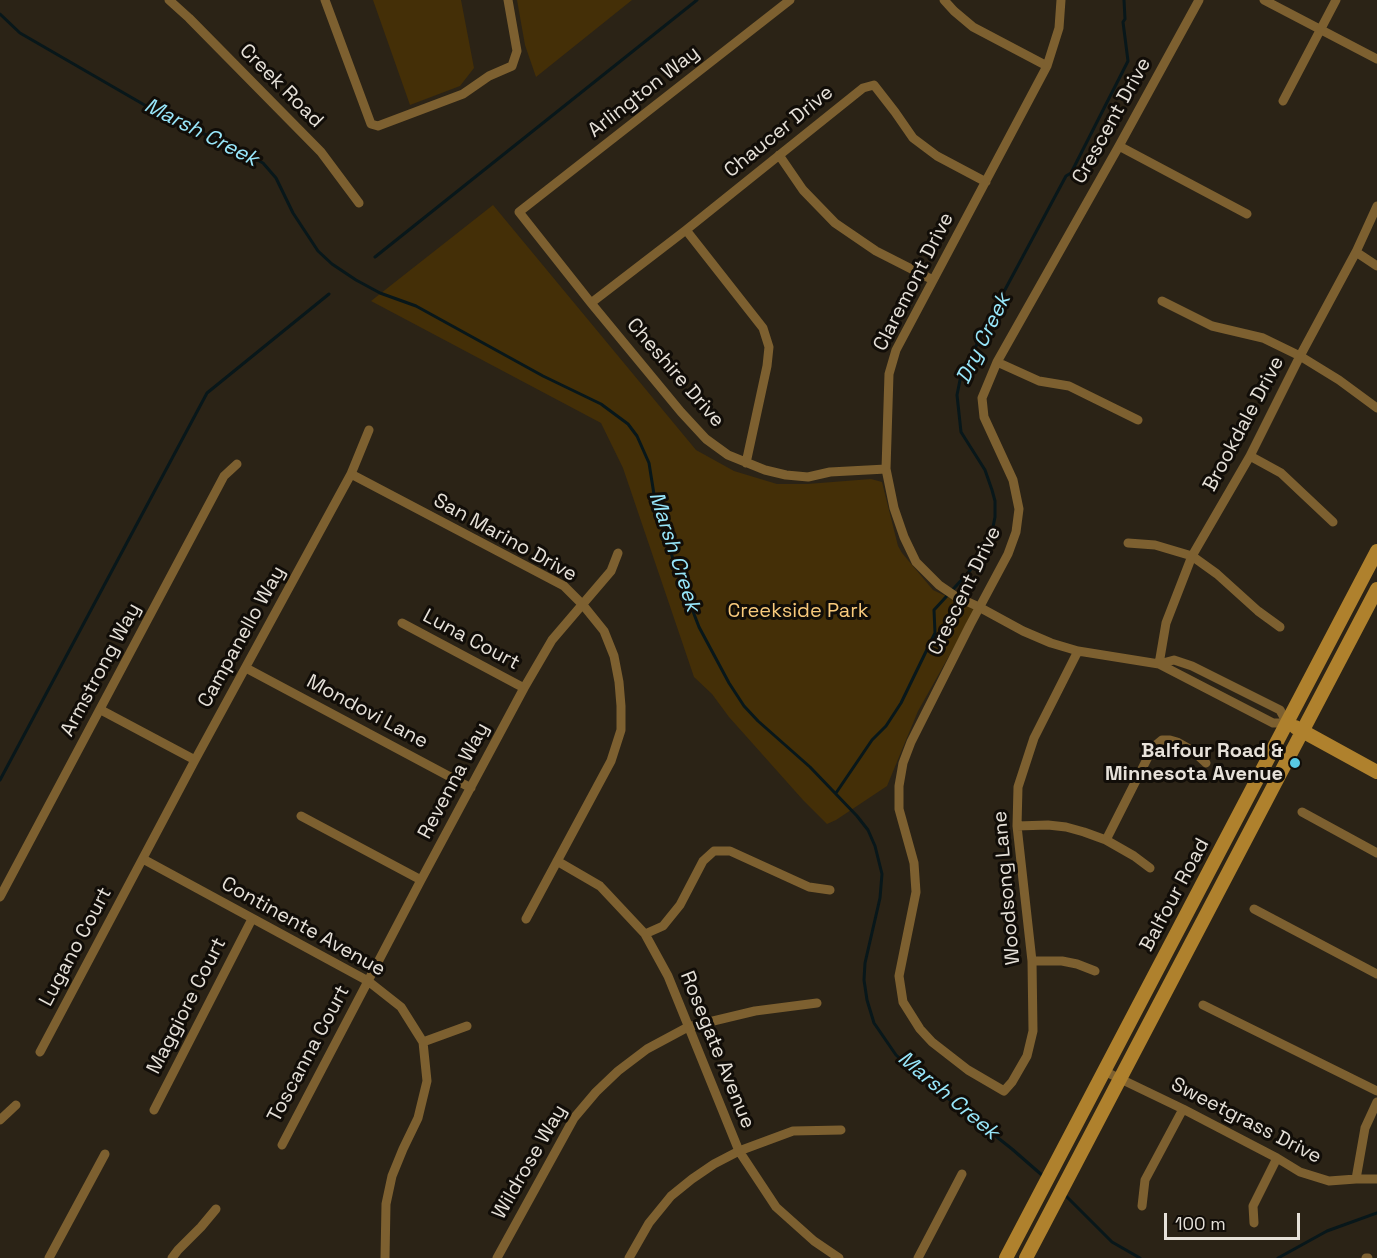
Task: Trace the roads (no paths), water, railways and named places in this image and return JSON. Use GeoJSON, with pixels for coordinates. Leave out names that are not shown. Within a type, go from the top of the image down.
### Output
{"type":"FeatureCollection","features":[{"type":"Feature","properties":{"kind":"main road","name":"Balfour Road"},"geometry":{"type":"LineString","coordinates":[[1006,1258],[1377,551]]}},
{"type":"Feature","properties":{"kind":"main road","name":"Balfour Road"},"geometry":{"type":"LineString","coordinates":[[1026,1258],[1377,589]]}},
{"type":"Feature","properties":{"kind":"main road"},"geometry":{"type":"LineString","coordinates":[[1287,723],[1377,772]]}},
{"type":"Feature","properties":{"kind":"street","name":"Creek Road"},"geometry":{"type":"LineString","coordinates":[[169,0],[321,152],[359,203]]}},
{"type":"Feature","properties":{"kind":"street"},"geometry":{"type":"LineString","coordinates":[[326,0],[371,124],[378,126],[463,94],[489,76],[512,66],[517,51],[508,0]]}},
{"type":"Feature","properties":{"kind":"street","name":"Arlington Way"},"geometry":{"type":"LineString","coordinates":[[519,213],[790,0]]}},
{"type":"Feature","properties":{"kind":"street"},"geometry":{"type":"LineString","coordinates":[[944,0],[973,27],[1047,66]]}},
{"type":"Feature","properties":{"kind":"street","name":"Claremont Drive"},"geometry":{"type":"LineString","coordinates":[[1061,0],[1059,28],[1047,66],[896,350],[889,374],[886,470],[894,508],[916,562],[939,585],[955,596],[1051,643],[1078,651],[1159,664],[1274,723],[1287,723],[1280,710],[1192,666],[1174,660],[1159,664]]}},
{"type":"Feature","properties":{"kind":"street","name":"Crescent Drive"},"geometry":{"type":"LineString","coordinates":[[1004,1091],[968,1070],[933,1042],[920,1029],[903,1002],[899,975],[916,892],[914,863],[899,809],[899,786],[903,763],[911,742],[1008,554],[1016,532],[1019,509],[1013,480],[984,417],[982,398],[997,362],[1199,0]]}},
{"type":"Feature","properties":{"kind":"street"},"geometry":{"type":"LineString","coordinates":[[1264,0],[1377,59]]}},
{"type":"Feature","properties":{"kind":"street"},"geometry":{"type":"LineString","coordinates":[[1283,100],[1336,0]]}},
{"type":"Feature","properties":{"kind":"street","name":"Chaucer Drive"},"geometry":{"type":"LineString","coordinates":[[591,303],[686,230],[863,87],[874,86],[913,138],[937,156],[986,182]]}},
{"type":"Feature","properties":{"kind":"street"},"geometry":{"type":"LineString","coordinates":[[1119,146],[1247,214]]}},
{"type":"Feature","properties":{"kind":"street"},"geometry":{"type":"LineString","coordinates":[[779,155],[803,190],[836,223],[876,251],[933,280]]}},
{"type":"Feature","properties":{"kind":"street","name":"Brookdale Drive"},"geometry":{"type":"LineString","coordinates":[[1159,664],[1166,623],[1192,556],[1250,456],[1356,252],[1377,206]]}},
{"type":"Feature","properties":{"kind":"street","name":"Cheshire Drive"},"geometry":{"type":"LineString","coordinates":[[519,213],[681,411],[706,439],[728,455],[765,470],[786,475],[808,477],[830,472],[886,470]]}},
{"type":"Feature","properties":{"kind":"street"},"geometry":{"type":"LineString","coordinates":[[686,230],[763,328],[769,347],[746,463]]}},
{"type":"Feature","properties":{"kind":"street"},"geometry":{"type":"LineString","coordinates":[[1356,252],[1377,266]]}},
{"type":"Feature","properties":{"kind":"street"},"geometry":{"type":"LineString","coordinates":[[1162,301],[1212,326],[1263,338],[1300,356],[1339,380],[1377,408]]}},
{"type":"Feature","properties":{"kind":"street"},"geometry":{"type":"LineString","coordinates":[[997,362],[1039,381],[1069,386],[1138,420]]}},
{"type":"Feature","properties":{"kind":"street","name":"Campanello Way"},"geometry":{"type":"LineString","coordinates":[[143,859],[351,474],[369,430]]}},
{"type":"Feature","properties":{"kind":"street"},"geometry":{"type":"LineString","coordinates":[[1250,456],[1281,473],[1333,522]]}},
{"type":"Feature","properties":{"kind":"street","name":"Armstrong Way"},"geometry":{"type":"LineString","coordinates":[[0,897],[224,476],[237,464]]}},
{"type":"Feature","properties":{"kind":"street","name":"San Marino Drive"},"geometry":{"type":"LineString","coordinates":[[351,474],[564,586],[583,605],[604,632],[614,656],[621,706],[621,730],[611,761],[526,919]]}},
{"type":"Feature","properties":{"kind":"street"},"geometry":{"type":"LineString","coordinates":[[1128,543],[1155,545],[1192,556],[1280,627]]}},
{"type":"Feature","properties":{"kind":"street","name":"Revenna Way"},"geometry":{"type":"LineString","coordinates":[[368,981],[524,688],[552,640],[611,571],[618,553]]}},
{"type":"Feature","properties":{"kind":"street","name":"Luna Court"},"geometry":{"type":"LineString","coordinates":[[402,623],[524,688]]}},
{"type":"Feature","properties":{"kind":"street","name":"Woodsong Lane"},"geometry":{"type":"LineString","coordinates":[[1004,1091],[1012,1083],[1027,1056],[1033,1031],[1032,961],[1017,826],[1018,787],[1034,738],[1078,651]]}},
{"type":"Feature","properties":{"kind":"street","name":"Mondovi Lane"},"geometry":{"type":"LineString","coordinates":[[246,668],[471,788]]}},
{"type":"Feature","properties":{"kind":"street"},"geometry":{"type":"LineString","coordinates":[[100,710],[195,760]]}},
{"type":"Feature","properties":{"kind":"street"},"geometry":{"type":"LineString","coordinates":[[1106,840],[1148,757],[1162,740],[1178,742],[1206,763]]}},
{"type":"Feature","properties":{"kind":"street"},"geometry":{"type":"LineString","coordinates":[[1302,812],[1377,853]]}},
{"type":"Feature","properties":{"kind":"street"},"geometry":{"type":"LineString","coordinates":[[301,816],[422,880]]}},
{"type":"Feature","properties":{"kind":"street"},"geometry":{"type":"LineString","coordinates":[[1017,826],[1048,825],[1084,832],[1106,840],[1150,868]]}},
{"type":"Feature","properties":{"kind":"street"},"geometry":{"type":"LineString","coordinates":[[645,934],[663,926],[681,905],[703,861],[714,851],[730,851],[809,887],[830,890]]}},
{"type":"Feature","properties":{"kind":"street","name":"Continente Avenue"},"geometry":{"type":"LineString","coordinates":[[143,859],[368,981],[401,1007],[423,1042],[427,1081],[418,1118],[392,1176],[386,1204],[386,1258]]}},
{"type":"Feature","properties":{"kind":"street","name":"Lugano Court"},"geometry":{"type":"LineString","coordinates":[[40,1052],[143,859]]}},
{"type":"Feature","properties":{"kind":"street","name":"Rosegate Avenue"},"geometry":{"type":"LineString","coordinates":[[557,861],[600,886],[645,934],[668,976],[739,1151],[776,1207],[814,1241],[839,1258]]}},
{"type":"Feature","properties":{"kind":"street"},"geometry":{"type":"LineString","coordinates":[[1254,909],[1377,974]]}},
{"type":"Feature","properties":{"kind":"street","name":"Maggiore Court"},"geometry":{"type":"LineString","coordinates":[[154,1110],[252,919]]}},
{"type":"Feature","properties":{"kind":"street"},"geometry":{"type":"LineString","coordinates":[[1032,961],[1062,961],[1095,971]]}},
{"type":"Feature","properties":{"kind":"street","name":"Toscanna Court"},"geometry":{"type":"LineString","coordinates":[[282,1145],[368,981]]}},
{"type":"Feature","properties":{"kind":"street","name":"Wildrose Way"},"geometry":{"type":"LineString","coordinates":[[497,1258],[574,1118],[618,1071],[647,1049],[688,1027],[755,1011],[817,1003]]}},
{"type":"Feature","properties":{"kind":"street"},"geometry":{"type":"LineString","coordinates":[[1203,1005],[1377,1091]]}},
{"type":"Feature","properties":{"kind":"street"},"geometry":{"type":"LineString","coordinates":[[423,1042],[467,1026]]}},
{"type":"Feature","properties":{"kind":"street","name":"Sweetgrass Drive"},"geometry":{"type":"LineString","coordinates":[[1104,1071],[1183,1109],[1300,1172],[1329,1181],[1377,1179]]}},
{"type":"Feature","properties":{"kind":"street"},"geometry":{"type":"LineString","coordinates":[[1356,1179],[1365,1128],[1377,1102]]}},
{"type":"Feature","properties":{"kind":"street"},"geometry":{"type":"LineString","coordinates":[[0,1119],[16,1105]]}},
{"type":"Feature","properties":{"kind":"street"},"geometry":{"type":"LineString","coordinates":[[1143,1206],[1145,1180],[1183,1109]]}},
{"type":"Feature","properties":{"kind":"street"},"geometry":{"type":"LineString","coordinates":[[630,1258],[649,1222],[671,1196],[714,1164],[739,1151],[793,1131],[841,1130]]}},
{"type":"Feature","properties":{"kind":"street"},"geometry":{"type":"LineString","coordinates":[[49,1258],[105,1154]]}},
{"type":"Feature","properties":{"kind":"street"},"geometry":{"type":"LineString","coordinates":[[1254,1223],[1253,1206],[1277,1158]]}},
{"type":"Feature","properties":{"kind":"street"},"geometry":{"type":"LineString","coordinates":[[918,1258],[962,1174]]}},
{"type":"Feature","properties":{"kind":"street"},"geometry":{"type":"LineString","coordinates":[[172,1258],[216,1209]]}},
{"type":"Feature","properties":{"kind":"waterway"},"geometry":{"type":"LineString","coordinates":[[375,257],[697,0]]}},
{"type":"Feature","properties":{"kind":"waterway","name":"Dry Creek"},"geometry":{"type":"LineString","coordinates":[[836,793],[872,740],[886,726],[901,703],[935,633],[934,610],[981,556],[992,532],[995,517],[992,490],[985,470],[961,432],[957,395],[960,380],[985,327],[1066,176],[1071,173],[1128,61],[1123,22],[1125,19],[1124,0]]}},
{"type":"Feature","properties":{"kind":"waterway","name":"Marsh Creek"},"geometry":{"type":"LineString","coordinates":[[0,14],[20,33],[167,118],[225,143],[263,163],[276,178],[293,213],[318,251],[332,264],[356,280],[380,293],[416,306],[543,376],[601,404],[628,424],[637,436],[649,463],[656,507],[699,627],[729,683],[744,706],[758,721],[810,767],[857,816],[868,830],[875,846],[882,874],[880,898],[865,963],[864,980],[874,1023],[896,1055],[1043,1176]]}},
{"type":"Feature","properties":{"kind":"waterway"},"geometry":{"type":"LineString","coordinates":[[0,780],[207,393],[329,294]]}},
{"type":"Feature","properties":{"kind":"waterway","name":"Marsh Creek"},"geometry":{"type":"LineString","coordinates":[[1064,1194],[1112,1242],[1140,1258]]}},
{"type":"Feature","properties":{"kind":"waterway","name":"Marsh Creek"},"geometry":{"type":"LineString","coordinates":[[1278,1258],[1327,1231],[1377,1213]]}},
{"type":"Feature","properties":{"kind":"place","name":"Balfour Road & Minnesota Avenue"},"geometry":{"type":"Point","coordinates":[1295,763]}},
{"type":"Feature","properties":{"kind":"park label","name":"Creekside Park"},"geometry":{"type":"Point","coordinates":[798,612]}}]}
